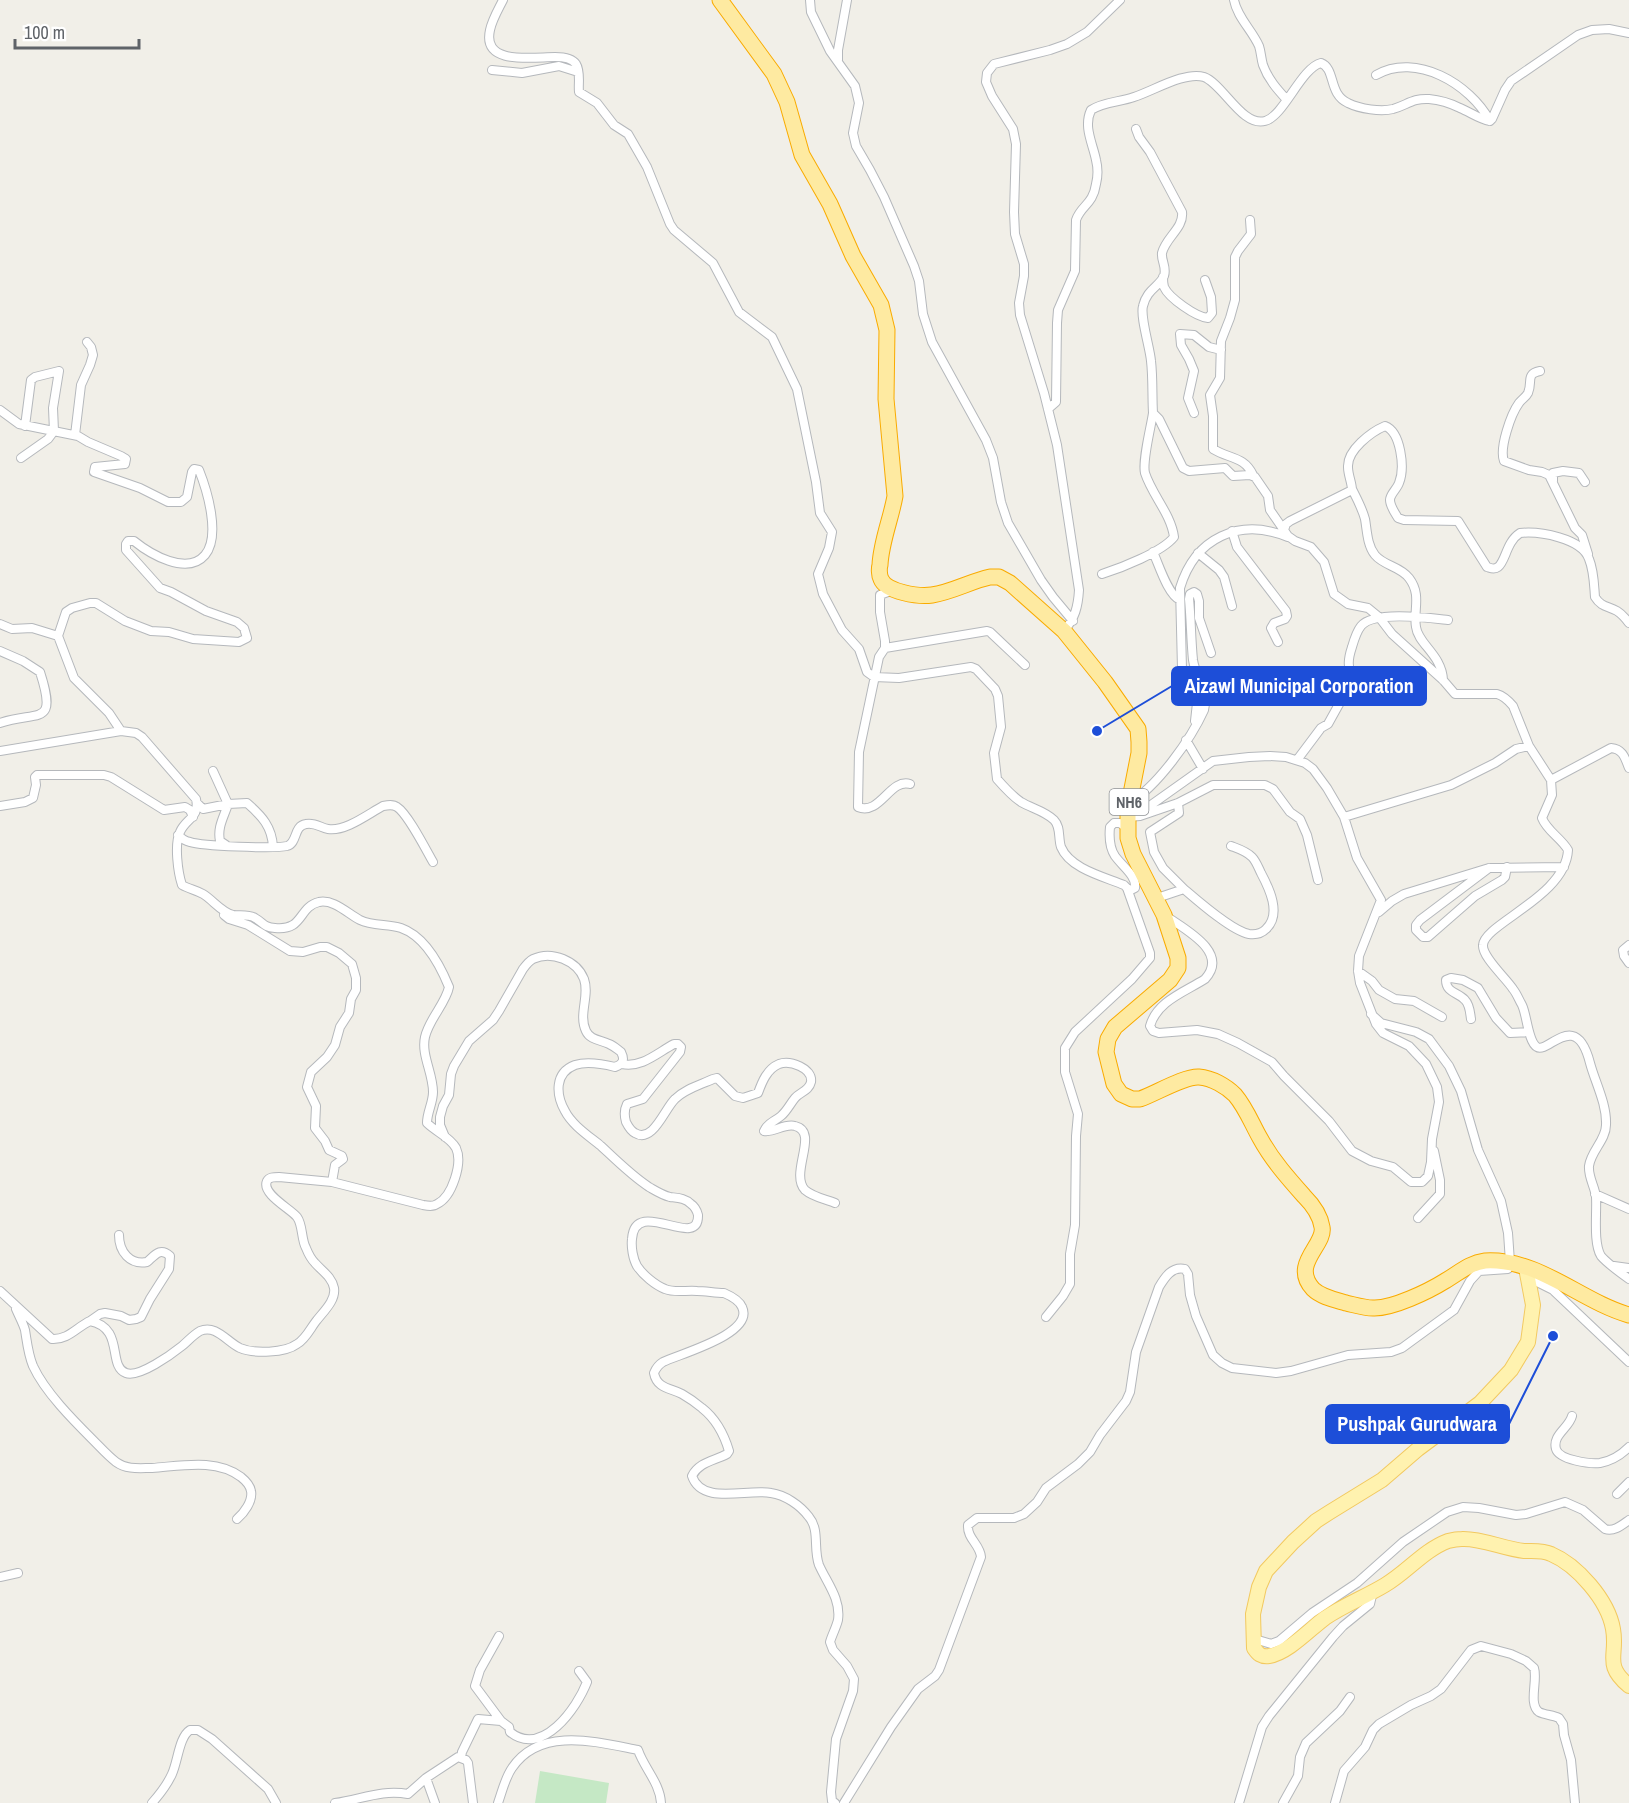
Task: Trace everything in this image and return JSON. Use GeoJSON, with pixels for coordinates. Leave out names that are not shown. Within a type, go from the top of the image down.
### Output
{"type":"FeatureCollection","features":[{"type":"Feature","properties":{"kind":"highway"},"geometry":{"type":"LineString","coordinates":[[720,0],[774,74],[787,102],[802,155],[830,204],[853,256],[881,305],[887,330],[886,399],[895,496],[880,564],[880,578],[893,590]]}},
{"type":"Feature","properties":{"kind":"highway","name":"NH6"},"geometry":{"type":"LineString","coordinates":[[893,590],[931,595],[979,580],[999,578],[1010,583],[1069,626],[1137,729],[1139,753],[1128,815],[1128,838],[1133,854],[1164,915],[1176,949],[1178,968],[1170,980],[1115,1027],[1108,1039],[1106,1052],[1114,1084],[1121,1094],[1132,1099],[1140,1099],[1185,1079],[1198,1077],[1222,1084],[1234,1094],[1246,1110],[1260,1139],[1276,1163],[1315,1208],[1321,1220],[1323,1230],[1319,1241],[1308,1257],[1306,1270],[1308,1281],[1314,1290],[1356,1306],[1380,1307],[1425,1293],[1473,1264],[1510,1262],[1526,1272],[1558,1281],[1601,1305],[1629,1314]]}},
{"type":"Feature","properties":{"kind":"main road"},"geometry":{"type":"LineString","coordinates":[[1526,1272],[1533,1305],[1528,1342],[1511,1370],[1480,1403],[1418,1449],[1382,1480],[1330,1512],[1293,1542],[1266,1571],[1259,1587],[1254,1614],[1254,1648],[1265,1657],[1273,1655],[1301,1639],[1340,1609],[1386,1584],[1436,1547],[1462,1539],[1505,1548],[1550,1553],[1577,1570],[1605,1607],[1613,1626],[1612,1666],[1629,1686]]}},
{"type":"Feature","properties":{"kind":"street"},"geometry":{"type":"LineString","coordinates":[[502,0],[489,32],[490,43],[495,52],[503,56],[514,57],[562,57],[576,64],[579,92],[597,103],[614,125],[628,134],[647,167],[674,230],[713,262],[739,312],[772,337],[797,389],[820,513],[832,532],[829,548],[818,574],[823,594],[842,630],[859,649],[867,672],[874,677],[899,678],[974,668],[995,689],[998,696],[1001,727],[994,753],[997,779],[1019,801],[1053,819],[1059,830],[1059,840],[1064,851],[1087,871],[1131,890],[1135,888],[1135,880],[1111,848],[1110,827],[1120,823],[1128,815],[1142,793],[1173,760],[1201,717],[1206,702],[1204,685],[1194,663],[1189,599],[1190,594],[1194,592],[1199,601],[1199,618],[1211,653]]}},
{"type":"Feature","properties":{"kind":"street"},"geometry":{"type":"LineString","coordinates":[[810,0],[811,12],[830,51],[858,93],[859,103],[854,133],[856,146],[875,179],[914,266],[919,281],[923,315],[932,342],[987,440],[1005,516],[1069,626]]}},
{"type":"Feature","properties":{"kind":"street"},"geometry":{"type":"LineString","coordinates":[[838,61],[847,0]]}},
{"type":"Feature","properties":{"kind":"street"},"geometry":{"type":"LineString","coordinates":[[1069,626],[1078,606],[1079,590],[1058,445],[1020,315],[1019,303],[1024,264],[1014,223],[1016,144],[1013,129],[986,82],[987,73],[994,64],[1067,44],[1088,32],[1120,0]]}},
{"type":"Feature","properties":{"kind":"street"},"geometry":{"type":"LineString","coordinates":[[1234,0],[1235,6],[1258,45],[1263,67],[1270,80],[1287,100]]}},
{"type":"Feature","properties":{"kind":"street"},"geometry":{"type":"LineString","coordinates":[[1490,121],[1511,81],[1578,35],[1592,30],[1609,29],[1629,33]]}},
{"type":"Feature","properties":{"kind":"street"},"geometry":{"type":"LineString","coordinates":[[1048,409],[1056,402],[1058,310],[1075,271],[1076,220],[1093,199],[1096,184],[1096,159],[1088,124],[1091,110],[1134,98],[1187,77],[1197,76],[1207,79],[1240,110],[1256,121],[1265,121],[1270,119],[1287,100],[1312,68],[1321,63],[1328,67],[1338,97],[1348,103],[1379,110],[1393,109],[1412,100],[1442,101],[1490,121]]}},
{"type":"Feature","properties":{"kind":"street"},"geometry":{"type":"LineString","coordinates":[[492,70],[522,73],[559,66],[578,72]]}},
{"type":"Feature","properties":{"kind":"street"},"geometry":{"type":"LineString","coordinates":[[1376,75],[1402,67],[1438,74],[1469,95],[1490,121]]}},
{"type":"Feature","properties":{"kind":"street"},"geometry":{"type":"LineString","coordinates":[[1136,129],[1182,212],[1183,218],[1162,252],[1165,264],[1163,277],[1165,289],[1200,316],[1208,318],[1212,313],[1211,297],[1205,280]]}},
{"type":"Feature","properties":{"kind":"street"},"geometry":{"type":"LineString","coordinates":[[1250,220],[1251,234],[1236,257],[1235,300],[1221,341],[1220,378],[1210,394],[1213,416],[1212,447],[1215,451],[1246,464],[1268,496],[1270,510],[1291,539]]}},
{"type":"Feature","properties":{"kind":"street"},"geometry":{"type":"LineString","coordinates":[[1102,574],[1153,552],[1170,541],[1174,534],[1144,469],[1153,413],[1151,363],[1142,308],[1148,293],[1163,277]]}},
{"type":"Feature","properties":{"kind":"street"},"geometry":{"type":"LineString","coordinates":[[1194,413],[1188,398],[1194,371],[1180,345],[1180,334],[1194,335],[1209,347],[1221,350]]}},
{"type":"Feature","properties":{"kind":"street"},"geometry":{"type":"LineString","coordinates":[[75,435],[81,385],[93,355],[87,342]]}},
{"type":"Feature","properties":{"kind":"street"},"geometry":{"type":"LineString","coordinates":[[1540,370],[1530,376],[1530,389],[1515,411],[1506,435],[1502,456],[1504,461],[1549,475],[1575,528],[1582,535],[1589,557],[1597,602],[1617,611],[1629,623]]}},
{"type":"Feature","properties":{"kind":"street"},"geometry":{"type":"LineString","coordinates":[[21,458],[40,445],[54,431],[53,408],[59,371],[34,377],[31,380],[25,426]]}},
{"type":"Feature","properties":{"kind":"street"},"geometry":{"type":"LineString","coordinates":[[0,410],[19,424],[75,435],[121,456],[127,460],[123,466],[95,467],[94,472],[140,488],[168,502],[175,503],[185,500],[190,488],[192,472],[199,470],[212,513],[209,548],[205,556],[196,561],[176,563],[162,559],[134,541],[126,544],[126,550],[160,588],[206,611],[237,622],[244,628],[248,638],[239,642],[193,639],[169,632],[151,631],[125,621],[96,603],[72,608],[66,612],[58,636],[74,678],[109,713],[121,731]]}},
{"type":"Feature","properties":{"kind":"street"},"geometry":{"type":"LineString","coordinates":[[1153,413],[1159,419],[1186,470],[1225,468],[1233,476],[1252,475]]}},
{"type":"Feature","properties":{"kind":"street"},"geometry":{"type":"LineString","coordinates":[[1443,680],[1439,664],[1417,632],[1416,595],[1410,579],[1397,567],[1380,560],[1374,554],[1362,509],[1353,489],[1347,468],[1348,461],[1370,434],[1385,426],[1396,435],[1400,451],[1400,482],[1390,497],[1390,503],[1398,518],[1458,521],[1488,567],[1498,567],[1511,541],[1520,533],[1536,532],[1560,538],[1578,546],[1589,557]]}},
{"type":"Feature","properties":{"kind":"street"},"geometry":{"type":"LineString","coordinates":[[1553,482],[1553,473],[1563,471],[1579,473],[1585,482]]}},
{"type":"Feature","properties":{"kind":"street"},"geometry":{"type":"LineString","coordinates":[[1284,530],[1290,521],[1353,489]]}},
{"type":"Feature","properties":{"kind":"street"},"geometry":{"type":"LineString","coordinates":[[1194,728],[1198,694],[1182,669],[1180,588],[1183,578],[1202,549],[1216,538],[1232,531],[1253,530],[1277,533],[1311,547],[1324,562],[1332,590],[1338,597],[1348,604],[1368,608],[1379,617],[1392,634],[1443,680],[1455,694],[1497,694],[1503,696],[1513,706],[1528,746],[1551,780],[1552,795],[1542,818],[1544,824],[1568,850],[1564,867],[1557,880],[1525,908],[1487,935],[1483,943],[1484,951],[1513,989],[1524,1008],[1532,1042],[1540,1049],[1560,1037],[1568,1036],[1576,1038],[1587,1050],[1604,1106],[1606,1125],[1604,1136],[1589,1166],[1595,1194],[1597,1244],[1605,1260],[1629,1280]]}},
{"type":"Feature","properties":{"kind":"street"},"geometry":{"type":"LineString","coordinates":[[1232,531],[1237,547],[1286,611],[1285,619],[1274,623],[1271,628],[1278,642]]}},
{"type":"Feature","properties":{"kind":"street"},"geometry":{"type":"LineString","coordinates":[[1153,552],[1167,586],[1180,600]]}},
{"type":"Feature","properties":{"kind":"street"},"geometry":{"type":"LineString","coordinates":[[1198,554],[1219,570],[1224,577],[1232,606]]}},
{"type":"Feature","properties":{"kind":"street"},"geometry":{"type":"LineString","coordinates":[[893,590],[880,595],[885,648],[879,657],[859,752],[858,807],[867,808],[882,801],[900,784],[910,784]]}},
{"type":"Feature","properties":{"kind":"street"},"geometry":{"type":"LineString","coordinates":[[1297,760],[1308,743],[1321,728],[1328,724],[1353,678],[1349,670],[1349,657],[1361,626],[1379,617],[1416,616],[1448,620]]}},
{"type":"Feature","properties":{"kind":"street"},"geometry":{"type":"LineString","coordinates":[[0,624],[12,629],[32,628],[58,636]]}},
{"type":"Feature","properties":{"kind":"street"},"geometry":{"type":"LineString","coordinates":[[885,648],[987,631],[1025,665]]}},
{"type":"Feature","properties":{"kind":"street"},"geometry":{"type":"LineString","coordinates":[[0,651],[23,661],[40,672],[48,700],[47,708],[42,714],[0,723]]}},
{"type":"Feature","properties":{"kind":"street"},"geometry":{"type":"LineString","coordinates":[[0,751],[121,731],[136,734],[142,737],[203,808],[248,803],[269,827],[273,847]]}},
{"type":"Feature","properties":{"kind":"street"},"geometry":{"type":"LineString","coordinates":[[1186,740],[1203,769]]}},
{"type":"Feature","properties":{"kind":"street"},"geometry":{"type":"LineString","coordinates":[[1344,817],[1451,785],[1495,763],[1516,749],[1528,746]]}},
{"type":"Feature","properties":{"kind":"street"},"geometry":{"type":"LineString","coordinates":[[1551,780],[1611,748],[1622,752],[1629,768]]}},
{"type":"Feature","properties":{"kind":"street"},"geometry":{"type":"LineString","coordinates":[[1128,815],[1151,805],[1213,761],[1249,757],[1286,757],[1313,769],[1328,788],[1344,817],[1357,858],[1380,897],[1381,904],[1359,956],[1360,983],[1371,1014],[1383,1033],[1409,1046],[1426,1064],[1437,1087],[1439,1102],[1428,1176],[1422,1182],[1411,1182],[1393,1167],[1371,1161],[1352,1151],[1329,1121],[1272,1062],[1238,1042],[1197,1030],[1159,1033],[1153,1031],[1150,1026],[1160,1006],[1205,979],[1212,967],[1212,954],[1201,941],[1164,915]]}},
{"type":"Feature","properties":{"kind":"street"},"geometry":{"type":"LineString","coordinates":[[213,771],[228,804],[221,820],[219,835],[220,841],[226,845]]}},
{"type":"Feature","properties":{"kind":"street"},"geometry":{"type":"LineString","coordinates":[[0,806],[25,802],[33,798],[37,775],[104,775],[164,810],[185,807],[190,810],[193,817]]}},
{"type":"Feature","properties":{"kind":"street"},"geometry":{"type":"LineString","coordinates":[[1128,815],[1140,816],[1178,804],[1213,785],[1256,784],[1269,787],[1299,819],[1307,835],[1318,880]]}},
{"type":"Feature","properties":{"kind":"street"},"geometry":{"type":"LineString","coordinates":[[90,1321],[108,1330],[112,1336],[120,1367],[126,1373],[131,1374],[148,1368],[169,1356],[202,1330],[219,1332],[241,1349],[257,1352],[271,1352],[298,1344],[332,1301],[334,1288],[330,1278],[314,1262],[305,1247],[298,1218],[271,1196],[266,1182],[272,1177],[332,1182],[423,1205],[437,1204],[441,1202],[453,1184],[458,1164],[459,1157],[456,1149],[427,1123],[434,1090],[424,1041],[435,1014],[448,992],[444,974],[428,950],[416,936],[400,928],[362,921],[339,907],[321,902],[313,904],[295,925],[287,928],[265,927],[255,918],[232,914],[221,909],[203,894],[182,885],[178,868],[178,835],[182,826],[193,817],[197,803]]}},
{"type":"Feature","properties":{"kind":"street"},"geometry":{"type":"LineString","coordinates":[[1178,804],[1179,813],[1150,832],[1154,852],[1163,868],[1202,905],[1240,931],[1258,934],[1264,931],[1273,918],[1272,898],[1254,859],[1242,849],[1231,846]]}},
{"type":"Feature","properties":{"kind":"street"},"geometry":{"type":"LineString","coordinates":[[178,835],[189,842],[288,846],[297,829],[302,825],[313,823],[328,829],[343,828],[389,805],[396,806],[406,818],[433,862]]}},
{"type":"Feature","properties":{"kind":"street"},"geometry":{"type":"LineString","coordinates":[[1489,868],[1420,920],[1416,925],[1416,930],[1423,937],[1428,937],[1475,896],[1502,880],[1507,867]]}},
{"type":"Feature","properties":{"kind":"street"},"geometry":{"type":"LineString","coordinates":[[1377,914],[1404,894],[1489,868],[1564,867]]}},
{"type":"Feature","properties":{"kind":"street"},"geometry":{"type":"LineString","coordinates":[[1046,1317],[1070,1284],[1070,1254],[1075,1225],[1078,1114],[1065,1072],[1065,1048],[1075,1032],[1132,979],[1150,958],[1150,952],[1127,888]]}},
{"type":"Feature","properties":{"kind":"street"},"geometry":{"type":"LineString","coordinates":[[1157,898],[1184,890]]}},
{"type":"Feature","properties":{"kind":"street"},"geometry":{"type":"LineString","coordinates":[[221,909],[229,919],[248,925],[290,951],[303,952],[320,947],[331,948],[348,961],[354,970],[356,990],[351,999],[349,1014],[327,1057],[311,1072],[307,1087],[316,1106],[315,1128],[329,1150],[342,1156],[343,1159],[335,1165],[332,1182]]}},
{"type":"Feature","properties":{"kind":"street"},"geometry":{"type":"LineString","coordinates":[[1629,945],[1623,950],[1629,963]]}},
{"type":"Feature","properties":{"kind":"street"},"geometry":{"type":"LineString","coordinates":[[445,1137],[440,1125],[440,1117],[449,1095],[454,1066],[469,1041],[493,1020],[523,969],[535,958],[558,957],[572,962],[580,971],[585,983],[583,1014],[586,1031],[597,1040],[621,1052],[623,1056],[621,1064]]}},
{"type":"Feature","properties":{"kind":"street"},"geometry":{"type":"LineString","coordinates":[[1358,971],[1372,981],[1379,990],[1395,999],[1414,1001],[1442,1017]]}},
{"type":"Feature","properties":{"kind":"street"},"geometry":{"type":"LineString","coordinates":[[1472,1019],[1468,1003],[1448,989],[1446,980],[1450,978],[1463,980],[1478,988],[1496,1018],[1510,1033],[1529,1032]]}},
{"type":"Feature","properties":{"kind":"street"},"geometry":{"type":"LineString","coordinates":[[844,1803],[904,1708],[918,1689],[939,1670],[981,1557],[980,1549],[971,1539],[968,1525],[977,1518],[1014,1518],[1024,1514],[1037,1502],[1046,1488],[1090,1452],[1126,1401],[1130,1392],[1136,1352],[1159,1287],[1173,1270],[1185,1269],[1188,1274],[1190,1295],[1196,1316],[1214,1355],[1222,1363],[1232,1368],[1276,1373],[1348,1355],[1391,1352],[1402,1348],[1454,1310],[1474,1275],[1479,1271],[1508,1269],[1510,1262],[1508,1233],[1501,1202],[1478,1150],[1461,1090],[1449,1066],[1429,1039],[1416,1032],[1381,1023],[1371,1014]]}},
{"type":"Feature","properties":{"kind":"street"},"geometry":{"type":"LineString","coordinates":[[835,1203],[806,1191],[800,1181],[799,1172],[806,1137],[802,1130],[795,1125],[786,1125],[764,1132],[768,1124],[781,1116],[795,1098],[806,1091],[811,1079],[806,1070],[791,1064],[777,1065],[765,1077],[758,1093],[743,1098],[735,1096],[717,1078],[713,1078],[684,1092],[668,1107],[662,1119],[645,1135],[638,1135],[630,1128],[624,1113],[625,1108],[627,1104],[644,1100],[680,1052],[681,1047],[678,1044],[636,1065],[621,1064],[615,1067],[602,1064],[574,1065],[561,1076],[558,1083],[558,1096],[566,1113],[586,1133],[647,1186],[660,1194],[681,1198],[696,1210],[698,1217],[689,1228],[678,1228],[657,1221],[636,1224],[633,1230],[632,1245],[638,1268],[665,1289],[724,1293],[731,1295],[742,1307],[743,1320],[732,1331],[713,1342],[661,1363],[654,1373],[655,1380],[703,1408],[717,1423],[724,1436],[729,1451],[727,1455],[695,1469],[692,1476],[698,1487],[726,1495],[756,1492],[778,1495],[796,1504],[809,1516],[815,1526],[817,1557],[833,1591],[838,1610],[836,1626],[830,1642],[833,1650],[847,1666],[854,1679],[853,1691],[836,1738],[831,1792],[832,1801],[835,1803]]}},
{"type":"Feature","properties":{"kind":"street"},"geometry":{"type":"LineString","coordinates":[[1418,1218],[1440,1194],[1440,1180],[1432,1139]]}},
{"type":"Feature","properties":{"kind":"street"},"geometry":{"type":"LineString","coordinates":[[1595,1194],[1629,1209]]}},
{"type":"Feature","properties":{"kind":"street"},"geometry":{"type":"LineString","coordinates":[[0,1291],[52,1339],[67,1336],[100,1314],[105,1313],[136,1320],[141,1317],[169,1269],[170,1256],[162,1251],[157,1252],[147,1262],[131,1260],[123,1252],[119,1235]]}},
{"type":"Feature","properties":{"kind":"street"},"geometry":{"type":"LineString","coordinates":[[1613,1266],[1629,1268]]}},
{"type":"Feature","properties":{"kind":"street"},"geometry":{"type":"LineString","coordinates":[[1526,1272],[1553,1290],[1629,1362]]}},
{"type":"Feature","properties":{"kind":"street"},"geometry":{"type":"LineString","coordinates":[[13,1303],[24,1327],[31,1359],[40,1377],[66,1414],[115,1461],[128,1467],[214,1466],[238,1475],[249,1484],[252,1493],[242,1514],[237,1519]]}},
{"type":"Feature","properties":{"kind":"street"},"geometry":{"type":"LineString","coordinates":[[1572,1416],[1570,1423],[1556,1440],[1556,1449],[1560,1456],[1566,1459],[1599,1463],[1622,1454],[1629,1447]]}},
{"type":"Feature","properties":{"kind":"street"},"geometry":{"type":"LineString","coordinates":[[1617,1494],[1629,1482]]}},
{"type":"Feature","properties":{"kind":"street"},"geometry":{"type":"LineString","coordinates":[[1253,1642],[1258,1640],[1271,1644],[1279,1641],[1312,1613],[1357,1583],[1403,1542],[1447,1512],[1463,1507],[1516,1515],[1565,1502],[1582,1510],[1609,1531],[1629,1520]]}},
{"type":"Feature","properties":{"kind":"street"},"geometry":{"type":"LineString","coordinates":[[0,1577],[18,1573]]}},
{"type":"Feature","properties":{"kind":"street"},"geometry":{"type":"LineString","coordinates":[[1239,1803],[1262,1727],[1333,1636],[1370,1604],[1373,1591]]}},
{"type":"Feature","properties":{"kind":"street"},"geometry":{"type":"LineString","coordinates":[[499,1636],[480,1670],[475,1686],[501,1721],[509,1727],[510,1732],[521,1738],[538,1738],[551,1732],[568,1716],[585,1688],[586,1682],[579,1671]]}},
{"type":"Feature","properties":{"kind":"street"},"geometry":{"type":"LineString","coordinates":[[1335,1803],[1344,1771],[1365,1747],[1373,1730],[1411,1705],[1436,1693],[1447,1683],[1471,1650],[1481,1646],[1511,1654],[1534,1668],[1536,1685],[1534,1706],[1542,1713],[1559,1718],[1563,1724],[1571,1760],[1575,1803]]}},
{"type":"Feature","properties":{"kind":"street"},"geometry":{"type":"LineString","coordinates":[[1283,1803],[1298,1776],[1300,1757],[1306,1743],[1341,1710],[1350,1697]]}},
{"type":"Feature","properties":{"kind":"street"},"geometry":{"type":"LineString","coordinates":[[461,1757],[478,1719],[501,1721]]}},
{"type":"Feature","properties":{"kind":"street"},"geometry":{"type":"LineString","coordinates":[[152,1803],[165,1787],[180,1753],[184,1735],[190,1730],[198,1730],[212,1739],[268,1789],[276,1803]]}},
{"type":"Feature","properties":{"kind":"street"},"geometry":{"type":"LineString","coordinates":[[498,1803],[512,1768],[529,1751],[544,1743],[587,1741],[638,1750],[657,1786],[661,1803]]}},
{"type":"Feature","properties":{"kind":"street"},"geometry":{"type":"LineString","coordinates":[[408,1794],[426,1778],[461,1757],[468,1763],[473,1803]]}},
{"type":"Feature","properties":{"kind":"street"},"geometry":{"type":"LineString","coordinates":[[426,1778],[435,1803]]}},
{"type":"Feature","properties":{"kind":"street"},"geometry":{"type":"LineString","coordinates":[[335,1803],[354,1801],[382,1792],[408,1794]]}},
{"type":"Feature","properties":{"kind":"street"},"geometry":{"type":"LineString","coordinates":[[408,1794],[411,1803]]}},
{"type":"Feature","properties":{"kind":"green space"},"geometry":{"type":"Polygon","coordinates":[[[540,1771],[609,1783],[606,1803],[535,1803],[540,1771]]]}},
{"type":"Feature","properties":{"kind":"place","name":"Aizawl Municipal Corporation"},"geometry":{"type":"Point","coordinates":[1097,731]}},
{"type":"Feature","properties":{"kind":"place","name":"Pushpak Gurudwara"},"geometry":{"type":"Point","coordinates":[1553,1336]}}]}
